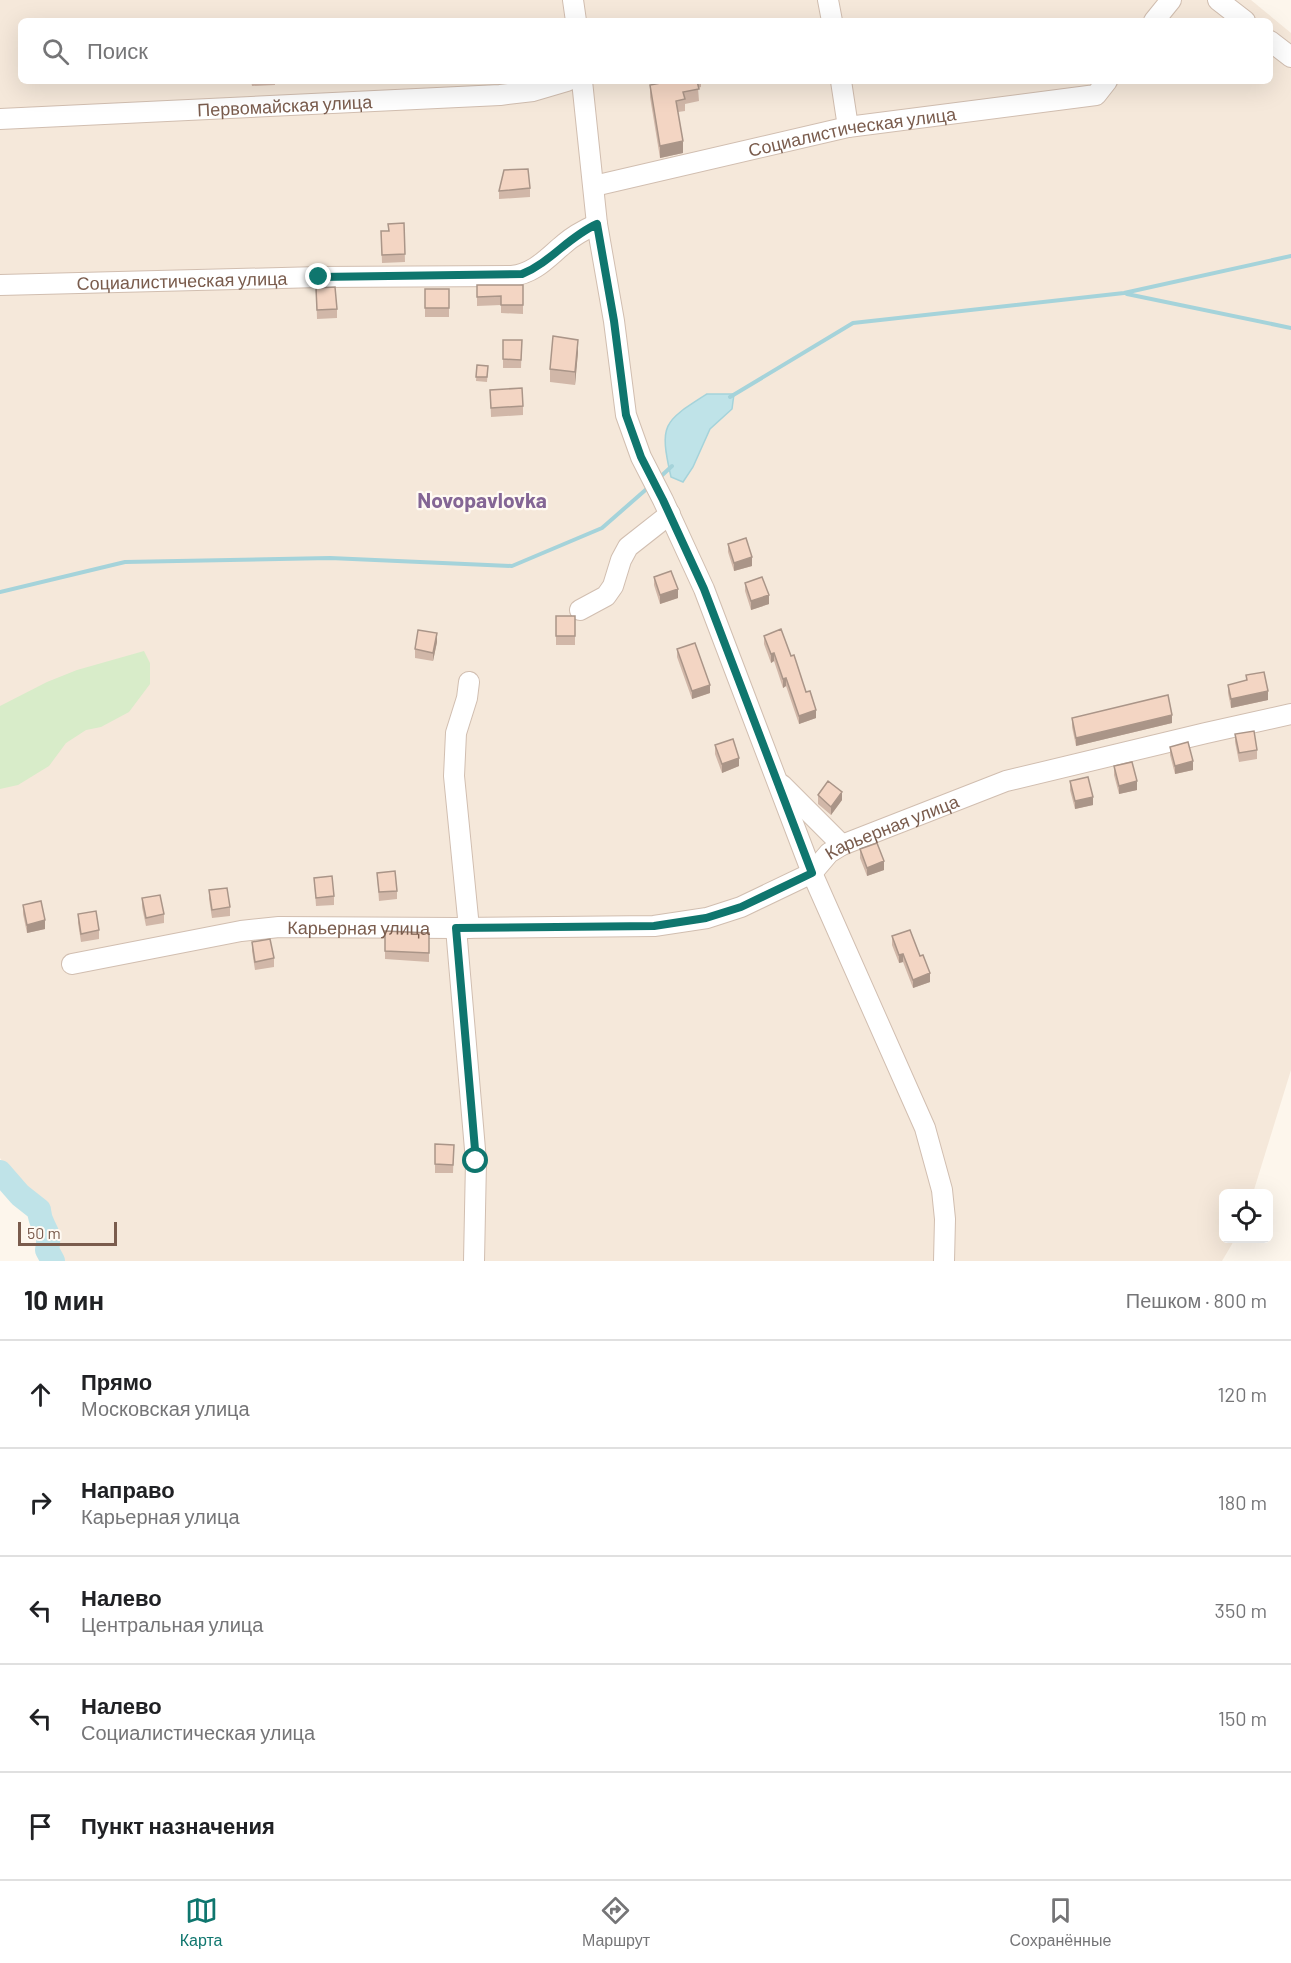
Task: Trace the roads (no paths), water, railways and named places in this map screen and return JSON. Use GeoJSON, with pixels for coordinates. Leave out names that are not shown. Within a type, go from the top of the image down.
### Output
{"type":"FeatureCollection","features":[{"type":"Feature","properties":{"kind":"street"},"geometry":{"type":"LineString","coordinates":[[573,0],[576,18]]}},
{"type":"Feature","properties":{"kind":"street"},"geometry":{"type":"LineString","coordinates":[[828,0],[831,18]]}},
{"type":"Feature","properties":{"kind":"street"},"geometry":{"type":"LineString","coordinates":[[1156,18],[1171,0]]}},
{"type":"Feature","properties":{"kind":"street"},"geometry":{"type":"LineString","coordinates":[[1218,0],[1241,18]]}},
{"type":"Feature","properties":{"kind":"street"},"geometry":{"type":"LineString","coordinates":[[1273,42],[1291,57]]}},
{"type":"Feature","properties":{"kind":"street","name":"Первомайская улица"},"geometry":{"type":"LineString","coordinates":[[0,119],[500,95],[533,91],[557,84]]}},
{"type":"Feature","properties":{"kind":"street"},"geometry":{"type":"LineString","coordinates":[[582,84],[597,224],[614,321],[626,415],[641,457],[667,507],[704,589],[812,873],[925,1128],[942,1190],[945,1219],[944,1261]]}},
{"type":"Feature","properties":{"kind":"street"},"geometry":{"type":"LineString","coordinates":[[841,84],[848,127]]}},
{"type":"Feature","properties":{"kind":"street","name":"Социалистическая улица"},"geometry":{"type":"LineString","coordinates":[[594,186],[848,127],[1096,95],[1105,84]]}},
{"type":"Feature","properties":{"kind":"street","name":"Социалистическая улица"},"geometry":{"type":"LineString","coordinates":[[0,285],[522,274],[539,266],[579,233],[597,224]]}},
{"type":"Feature","properties":{"kind":"street"},"geometry":{"type":"LineString","coordinates":[[580,610],[606,596],[613,586],[621,560],[628,547],[667,507]]}},
{"type":"Feature","properties":{"kind":"street"},"geometry":{"type":"LineString","coordinates":[[469,682],[467,698],[456,733],[454,776],[476,1161],[474,1261]]}},
{"type":"Feature","properties":{"kind":"street","name":"Карьерная улица"},"geometry":{"type":"LineString","coordinates":[[72,964],[241,931],[279,927],[654,926],[696,920],[741,907],[812,873],[829,853],[842,845],[1006,782],[1291,714]]}},
{"type":"Feature","properties":{"kind":"street"},"geometry":{"type":"LineString","coordinates":[[776,779],[842,845]]}},
{"type":"Feature","properties":{"kind":"water"},"geometry":{"type":"Polygon","coordinates":[[[707,394],[734,394],[732,409],[710,429],[693,467],[683,482],[671,477],[665,446],[668,426],[681,411],[707,394]]]}},
{"type":"Feature","properties":{"kind":"waterway"},"geometry":{"type":"LineString","coordinates":[[730,397],[853,323],[1124,293],[1291,256]]}},
{"type":"Feature","properties":{"kind":"waterway"},"geometry":{"type":"LineString","coordinates":[[1127,294],[1291,328]]}},
{"type":"Feature","properties":{"kind":"waterway"},"geometry":{"type":"LineString","coordinates":[[658,479],[672,466]]}},
{"type":"Feature","properties":{"kind":"waterway"},"geometry":{"type":"LineString","coordinates":[[0,592],[125,562],[330,558],[512,566],[602,528],[650,486]]}},
{"type":"Feature","properties":{"kind":"waterway"},"geometry":{"type":"LineString","coordinates":[[0,1172],[20,1195],[39,1210],[48,1237],[47,1250],[53,1261]]}},
{"type":"Feature","properties":{"kind":"district","name":"Novopavlovka"},"geometry":{"type":"Point","coordinates":[482,499]}}]}
